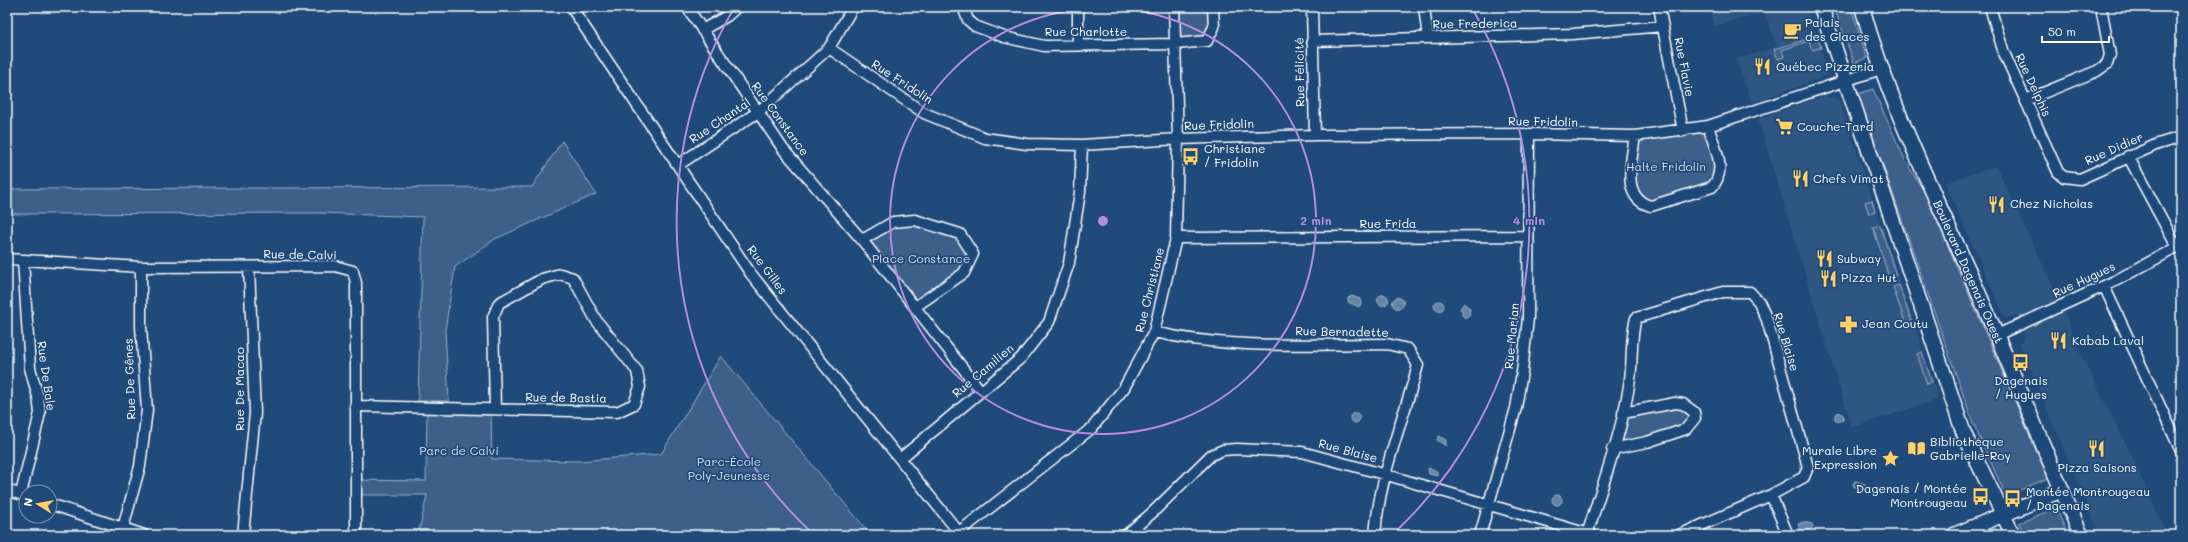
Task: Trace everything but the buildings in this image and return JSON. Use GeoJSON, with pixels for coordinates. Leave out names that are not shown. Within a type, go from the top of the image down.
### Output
{"type":"FeatureCollection","features":[{"type":"Feature","properties":{"kind":"main road"},"geometry":{"type":"LineString","coordinates":[[1820,7],[1964,434],[2013,535]]}},
{"type":"Feature","properties":{"kind":"main road","name":"Boulevard Dagenais Ouest"},"geometry":{"type":"LineString","coordinates":[[1862,7],[1881,69],[1903,126],[1997,335],[2082,535]]}},
{"type":"Feature","properties":{"kind":"main road"},"geometry":{"type":"LineString","coordinates":[[1957,535],[2002,514],[2062,490]]}},
{"type":"Feature","properties":{"kind":"street","name":"Rue Gilles"},"geometry":{"type":"LineString","coordinates":[[571,7],[751,274],[901,458],[960,534]]}},
{"type":"Feature","properties":{"kind":"street","name":"Rue Constance"},"geometry":{"type":"LineString","coordinates":[[686,7],[783,149],[862,240],[980,390]]}},
{"type":"Feature","properties":{"kind":"street"},"geometry":{"type":"LineString","coordinates":[[702,30],[727,16],[737,7]]}},
{"type":"Feature","properties":{"kind":"street","name":"Rue Chantal"},"geometry":{"type":"LineString","coordinates":[[678,165],[758,112],[829,48],[853,7]]}},
{"type":"Feature","properties":{"kind":"street","name":"Rue Charlotte"},"geometry":{"type":"LineString","coordinates":[[963,7],[968,20],[975,26],[1004,38],[1044,46],[1175,44]]}},
{"type":"Feature","properties":{"kind":"street"},"geometry":{"type":"LineString","coordinates":[[1078,7],[1078,45]]}},
{"type":"Feature","properties":{"kind":"street","name":"Rue Christiane"},"geometry":{"type":"LineString","coordinates":[[960,534],[1092,428],[1124,388],[1154,332],[1176,238],[1178,139],[1174,7]]}},
{"type":"Feature","properties":{"kind":"street"},"geometry":{"type":"LineString","coordinates":[[1175,44],[1207,41],[1214,27],[1213,7]]}},
{"type":"Feature","properties":{"kind":"street","name":"Rue Félicité"},"geometry":{"type":"LineString","coordinates":[[1312,7],[1315,136]]}},
{"type":"Feature","properties":{"kind":"street"},"geometry":{"type":"LineString","coordinates":[[1424,7],[1428,38]]}},
{"type":"Feature","properties":{"kind":"street","name":"Rue Flavie"},"geometry":{"type":"LineString","coordinates":[[1659,7],[1683,131]]}},
{"type":"Feature","properties":{"kind":"street","name":"Rue Delphis"},"geometry":{"type":"LineString","coordinates":[[1990,7],[2004,53],[2058,172]]}},
{"type":"Feature","properties":{"kind":"street"},"geometry":{"type":"LineString","coordinates":[[2026,100],[2097,71],[2107,64],[2110,55],[2101,7]]}},
{"type":"Feature","properties":{"kind":"street","name":"Rue Frederica"},"geometry":{"type":"LineString","coordinates":[[1312,41],[1573,34],[1663,26]]}},
{"type":"Feature","properties":{"kind":"street","name":"Rue Fridolin"},"geometry":{"type":"LineString","coordinates":[[829,48],[924,113],[985,138],[1027,144],[1082,145],[1178,139],[1315,136],[1529,134],[1634,136],[1683,131],[1708,126],[1881,69]]}},
{"type":"Feature","properties":{"kind":"street"},"geometry":{"type":"LineString","coordinates":[[1634,136],[1630,184],[1632,194],[1643,204],[1651,206],[1712,187],[1717,182],[1721,166],[1708,126]]}},
{"type":"Feature","properties":{"kind":"street","name":"Rue Marian"},"geometry":{"type":"LineString","coordinates":[[1480,535],[1516,408],[1522,372],[1528,318],[1529,134]]}},
{"type":"Feature","properties":{"kind":"street","name":"Rue Didier"},"geometry":{"type":"LineString","coordinates":[[2058,172],[2064,177],[2080,179],[2128,156],[2181,137]]}},
{"type":"Feature","properties":{"kind":"street","name":"Rue Camilien"},"geometry":{"type":"LineString","coordinates":[[901,458],[980,390],[1021,358],[1049,322],[1069,263],[1080,192],[1082,145]]}},
{"type":"Feature","properties":{"kind":"street"},"geometry":{"type":"LineString","coordinates":[[2128,156],[2179,246]]}},
{"type":"Feature","properties":{"kind":"street"},"geometry":{"type":"LineString","coordinates":[[862,240],[893,222],[915,220],[960,234],[973,254],[964,272],[914,307]]}},
{"type":"Feature","properties":{"kind":"street","name":"Rue Frida"},"geometry":{"type":"LineString","coordinates":[[1176,238],[1528,236]]}},
{"type":"Feature","properties":{"kind":"street","name":"Rue Hugues"},"geometry":{"type":"LineString","coordinates":[[1997,335],[2104,286],[2179,246]]}},
{"type":"Feature","properties":{"kind":"street","name":"Rue de Calvi"},"geometry":{"type":"LineString","coordinates":[[7,259],[141,268],[335,266],[353,271],[356,283],[356,535]]}},
{"type":"Feature","properties":{"kind":"street","name":"Rue De Bale"},"geometry":{"type":"LineString","coordinates":[[23,260],[30,368],[38,397],[40,413],[25,484]]}},
{"type":"Feature","properties":{"kind":"street","name":"Rue De Macao"},"geometry":{"type":"LineString","coordinates":[[243,535],[256,413],[250,267]]}},
{"type":"Feature","properties":{"kind":"street","name":"Rue De Gênes"},"geometry":{"type":"LineString","coordinates":[[122,532],[140,466],[147,410],[141,328],[141,268]]}},
{"type":"Feature","properties":{"kind":"street","name":"Rue de Bastia"},"geometry":{"type":"LineString","coordinates":[[355,406],[617,412],[634,404],[640,387],[638,371],[596,320],[573,278],[560,274],[542,279],[499,302],[493,317],[495,409]]}},
{"type":"Feature","properties":{"kind":"street"},"geometry":{"type":"LineString","coordinates":[[2104,286],[2180,446]]}},
{"type":"Feature","properties":{"kind":"street","name":"Rue Blaise"},"geometry":{"type":"LineString","coordinates":[[1126,535],[1152,513],[1211,455],[1223,450],[1302,452],[1488,504],[1589,535],[1623,414],[1630,378],[1631,334],[1636,318],[1723,292],[1750,292],[1759,302],[1767,320],[1808,467],[1804,477],[1771,495],[1679,535]]}},
{"type":"Feature","properties":{"kind":"street","name":"Rue Bernadette"},"geometry":{"type":"LineString","coordinates":[[1154,332],[1189,340],[1226,344],[1387,344],[1408,349],[1418,365],[1386,475],[1377,517],[1375,535]]}},
{"type":"Feature","properties":{"kind":"street"},"geometry":{"type":"LineString","coordinates":[[1612,450],[1648,442],[1686,430],[1695,418],[1694,412],[1683,404],[1675,403],[1623,414]]}},
{"type":"Feature","properties":{"kind":"street"},"geometry":{"type":"LineString","coordinates":[[7,490],[18,493]]}},
{"type":"Feature","properties":{"kind":"street"},"geometry":{"type":"LineString","coordinates":[[1771,495],[1788,535]]}},
{"type":"Feature","properties":{"kind":"street"},"geometry":{"type":"LineString","coordinates":[[58,507],[122,532],[144,535]]}},
{"type":"Feature","properties":{"kind":"shaded area"},"geometry":{"type":"Polygon","coordinates":[[[1710,7],[1806,7],[1827,68],[1826,76],[1752,103],[1736,59],[1777,47],[1765,13],[1714,26],[1710,7]]]}},
{"type":"Feature","properties":{"kind":"shaded area"},"geometry":{"type":"Polygon","coordinates":[[[1827,95],[1827,97],[1836,98],[1840,102],[1939,399],[1852,428],[1758,119],[1827,95]]]}},
{"type":"Feature","properties":{"kind":"shaded area"},"geometry":{"type":"Polygon","coordinates":[[[1996,166],[2061,303],[2081,355],[2129,450],[2167,535],[2100,535],[2020,344],[2025,335],[2017,316],[2005,318],[1945,183],[1996,166]]]}},
{"type":"Feature","properties":{"kind":"shaded area"},"geometry":{"type":"Polygon","coordinates":[[[1381,295],[1385,295],[1387,296],[1387,304],[1381,305],[1378,302],[1378,298],[1381,295]]]}},
{"type":"Feature","properties":{"kind":"shaded area"},"geometry":{"type":"Polygon","coordinates":[[[1352,296],[1360,299],[1361,304],[1359,307],[1348,302],[1348,298],[1352,296]]]}},
{"type":"Feature","properties":{"kind":"shaded area"},"geometry":{"type":"Polygon","coordinates":[[[1396,298],[1400,298],[1402,299],[1402,307],[1396,308],[1393,305],[1393,301],[1396,298]]]}},
{"type":"Feature","properties":{"kind":"shaded area"},"geometry":{"type":"Polygon","coordinates":[[[1437,301],[1441,301],[1444,306],[1441,311],[1437,311],[1434,308],[1434,304],[1437,301]]]}},
{"type":"Feature","properties":{"kind":"shaded area"},"geometry":{"type":"Polygon","coordinates":[[[1464,303],[1470,309],[1469,315],[1465,318],[1462,315],[1462,310],[1460,309],[1464,303]]]}},
{"type":"Feature","properties":{"kind":"shaded area"},"geometry":{"type":"Polygon","coordinates":[[[1839,412],[1844,417],[1839,422],[1834,417],[1839,412]]]}},
{"type":"Feature","properties":{"kind":"shaded area"},"geometry":{"type":"Polygon","coordinates":[[[1353,413],[1357,413],[1359,414],[1359,422],[1353,423],[1350,420],[1350,416],[1353,413]]]}},
{"type":"Feature","properties":{"kind":"shaded area"},"geometry":{"type":"Polygon","coordinates":[[[1439,436],[1446,440],[1446,446],[1437,440],[1439,436]]]}},
{"type":"Feature","properties":{"kind":"shaded area"},"geometry":{"type":"Polygon","coordinates":[[[1428,468],[1437,471],[1437,476],[1429,474],[1428,468]]]}},
{"type":"Feature","properties":{"kind":"shaded area"},"geometry":{"type":"Polygon","coordinates":[[[1855,481],[1865,484],[1866,489],[1855,488],[1853,484],[1855,481]]]}},
{"type":"Feature","properties":{"kind":"shaded area"},"geometry":{"type":"Polygon","coordinates":[[[1557,495],[1562,500],[1557,505],[1552,500],[1557,495]]]}},
{"type":"Feature","properties":{"kind":"shaded area"},"geometry":{"type":"Polygon","coordinates":[[[1803,522],[1812,524],[1813,527],[1810,530],[1800,530],[1798,524],[1803,522]]]}},
{"type":"Feature","properties":{"kind":"green space"},"geometry":{"type":"Polygon","coordinates":[[[1174,7],[1213,7],[1207,41],[1175,44],[1174,7]]]}},
{"type":"Feature","properties":{"kind":"green space"},"geometry":{"type":"Polygon","coordinates":[[[1834,7],[1851,7],[1867,58],[1854,63],[1834,7]]]}},
{"type":"Feature","properties":{"kind":"green space"},"geometry":{"type":"Polygon","coordinates":[[[1817,36],[1821,48],[1812,50],[1809,41],[1782,50],[1784,57],[1778,59],[1774,49],[1817,36]]]}},
{"type":"Feature","properties":{"kind":"green space"},"geometry":{"type":"Polygon","coordinates":[[[1873,89],[1906,162],[1926,195],[2048,478],[2006,496],[1973,423],[1858,94],[1873,89]]]}},
{"type":"Feature","properties":{"kind":"green space","name":"Halte Fridolin"},"geometry":{"type":"Polygon","coordinates":[[[1708,126],[1717,182],[1651,206],[1632,194],[1635,136],[1708,126]]]}},
{"type":"Feature","properties":{"kind":"green space"},"geometry":{"type":"Polygon","coordinates":[[[562,141],[596,194],[495,239],[455,267],[445,330],[449,401],[418,401],[423,217],[320,213],[7,214],[7,189],[532,187],[562,141]]]}},
{"type":"Feature","properties":{"kind":"green space"},"geometry":{"type":"Polygon","coordinates":[[[1872,200],[1875,212],[1869,214],[1865,202],[1872,200]]]}},
{"type":"Feature","properties":{"kind":"green space","name":"Place Constance"},"geometry":{"type":"Polygon","coordinates":[[[915,220],[960,234],[973,254],[964,273],[915,307],[862,240],[893,222],[915,220]]]}},
{"type":"Feature","properties":{"kind":"green space"},"geometry":{"type":"Polygon","coordinates":[[[1880,225],[1896,275],[1889,277],[1873,227],[1880,225]]]}},
{"type":"Feature","properties":{"kind":"green space"},"geometry":{"type":"Polygon","coordinates":[[[1899,285],[1912,323],[1906,325],[1893,287],[1899,285]]]}},
{"type":"Feature","properties":{"kind":"green space"},"geometry":{"type":"Polygon","coordinates":[[[1922,352],[1932,382],[1927,384],[1917,354],[1922,352]]]}},
{"type":"Feature","properties":{"kind":"green space","name":"Parc-École Poly-Jeunesse"},"geometry":{"type":"Polygon","coordinates":[[[721,356],[871,535],[418,535],[427,495],[356,495],[355,480],[426,481],[427,408],[491,409],[492,459],[579,461],[661,454],[721,356]]]}},
{"type":"Feature","properties":{"kind":"green space"},"geometry":{"type":"Polygon","coordinates":[[[1675,403],[1694,412],[1686,429],[1612,449],[1623,413],[1675,403]]]}},
{"type":"Feature","properties":{"kind":"green space"},"geometry":{"type":"Polygon","coordinates":[[[2056,508],[2068,535],[2025,535],[2019,523],[2056,508]]]}},
{"type":"Feature","properties":{"kind":"green space"},"geometry":{"type":"Polygon","coordinates":[[[1995,528],[2000,535],[1982,535],[1982,534],[1995,528]]]}},
{"type":"Feature","properties":{"kind":"place","name":"Palais des Glaces"},"geometry":{"type":"Point","coordinates":[1792,30]}},
{"type":"Feature","properties":{"kind":"place","name":"Québec Pizzeria"},"geometry":{"type":"Point","coordinates":[1763,67]}},
{"type":"Feature","properties":{"kind":"place","name":"Couche-Tard"},"geometry":{"type":"Point","coordinates":[1784,127]}},
{"type":"Feature","properties":{"kind":"place","name":"Christiane / Fridolin"},"geometry":{"type":"Point","coordinates":[1191,156]}},
{"type":"Feature","properties":{"kind":"place","name":"Chefs Vimat"},"geometry":{"type":"Point","coordinates":[1800,179]}},
{"type":"Feature","properties":{"kind":"place","name":"Chez Nicholas"},"geometry":{"type":"Point","coordinates":[1997,204]}},
{"type":"Feature","properties":{"kind":"place","name":"Subway"},"geometry":{"type":"Point","coordinates":[1824,259]}},
{"type":"Feature","properties":{"kind":"place","name":"Pizza Hut"},"geometry":{"type":"Point","coordinates":[1828,278]}},
{"type":"Feature","properties":{"kind":"place","name":"Jean Coutu"},"geometry":{"type":"Point","coordinates":[1849,324]}},
{"type":"Feature","properties":{"kind":"place","name":"Kabab Laval"},"geometry":{"type":"Point","coordinates":[2059,341]}},
{"type":"Feature","properties":{"kind":"place","name":"Dagenais / Hugues"},"geometry":{"type":"Point","coordinates":[2021,362]}},
{"type":"Feature","properties":{"kind":"place","name":"Bibliothèque Gabrielle-Roy"},"geometry":{"type":"Point","coordinates":[1917,449]}},
{"type":"Feature","properties":{"kind":"place","name":"Pizza Saisons"},"geometry":{"type":"Point","coordinates":[2097,449]}},
{"type":"Feature","properties":{"kind":"place","name":"Murale Libre Expression"},"geometry":{"type":"Point","coordinates":[1890,458]}},
{"type":"Feature","properties":{"kind":"place","name":"Dagenais / Montée Montrougeau"},"geometry":{"type":"Point","coordinates":[1980,496]}},
{"type":"Feature","properties":{"kind":"place","name":"Montée Montrougeau / Dagenais"},"geometry":{"type":"Point","coordinates":[2013,499]}},
{"type":"Feature","properties":{"kind":"park label","name":"Parc de Calvi"},"geometry":{"type":"Point","coordinates":[459,451]}}]}
